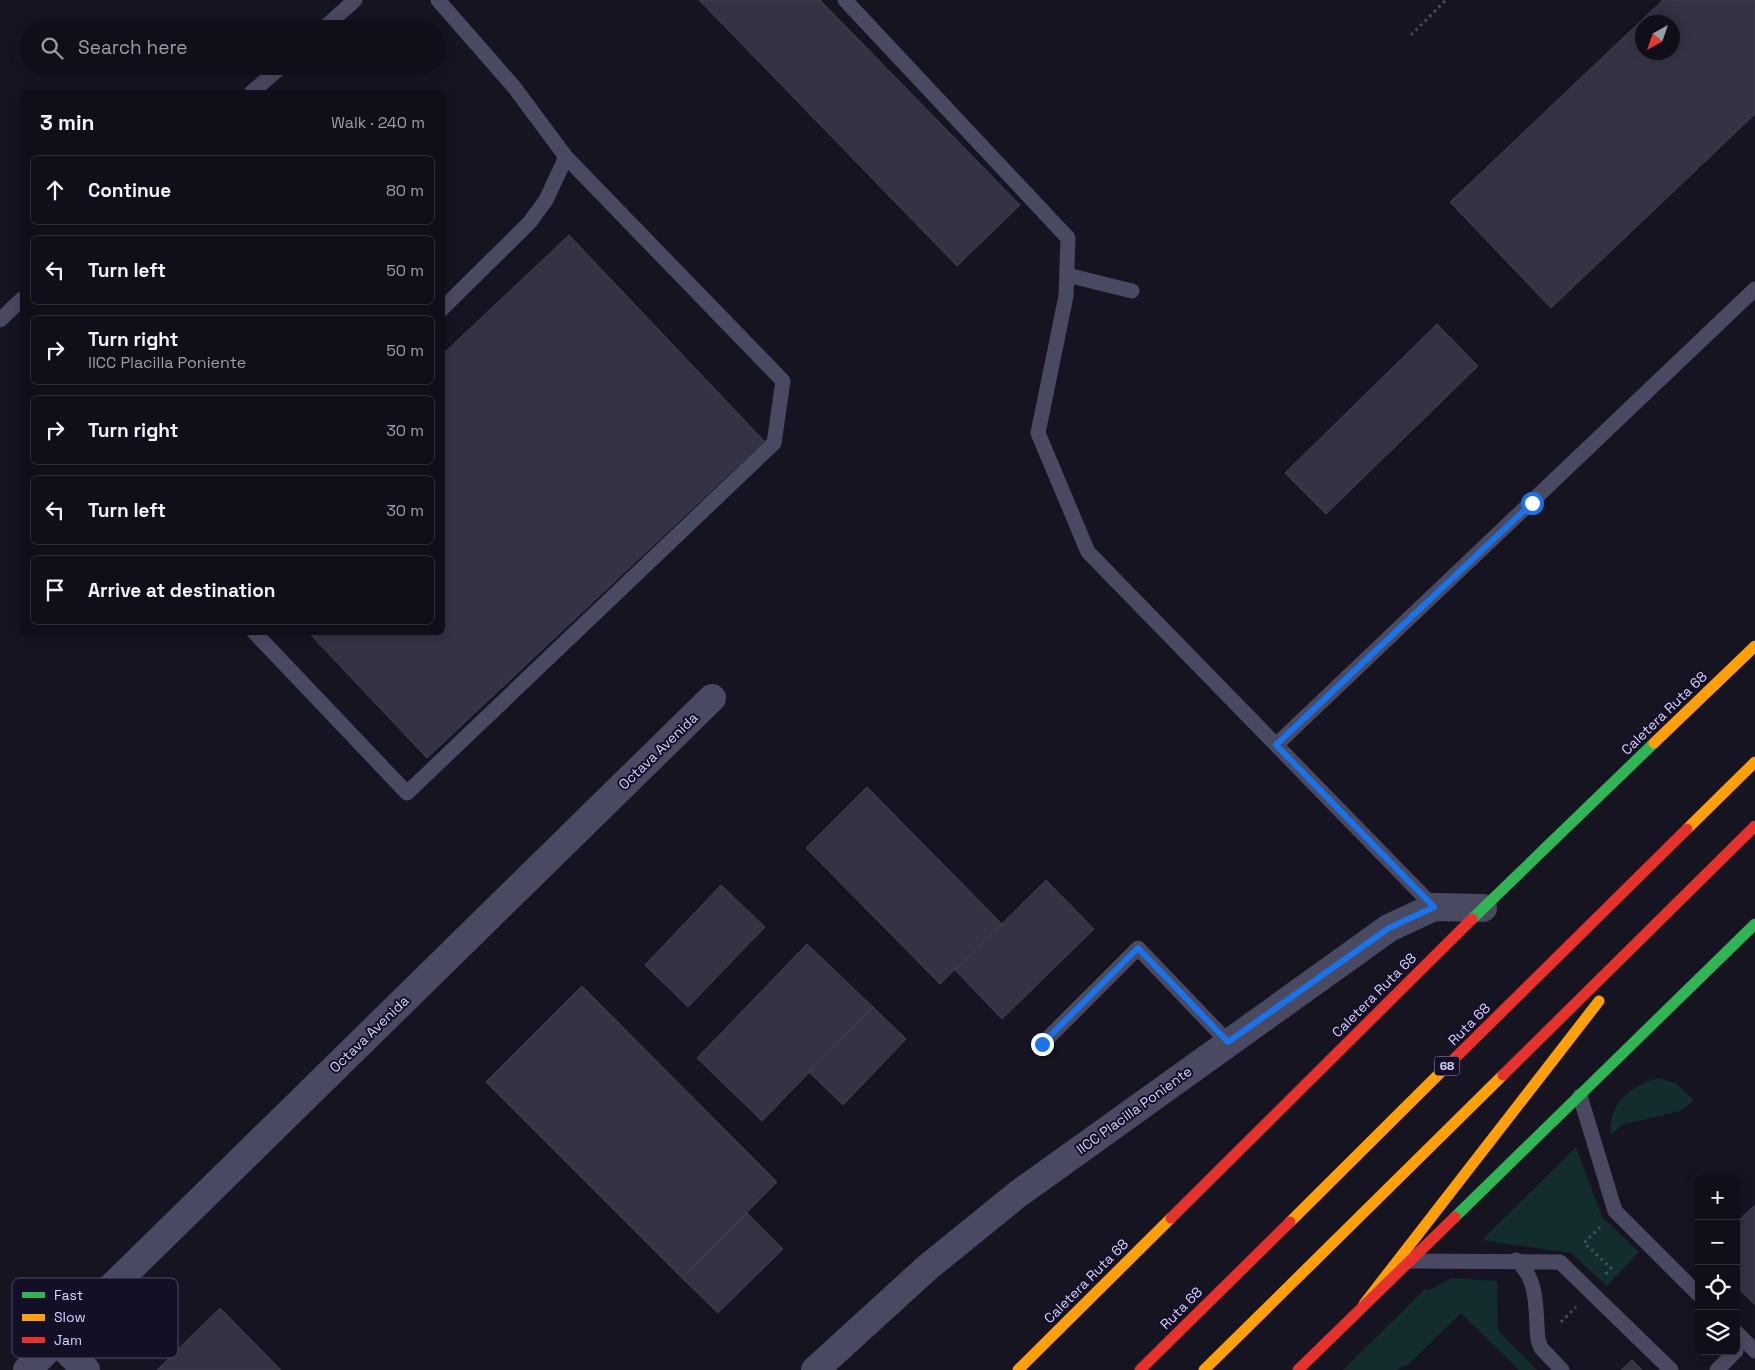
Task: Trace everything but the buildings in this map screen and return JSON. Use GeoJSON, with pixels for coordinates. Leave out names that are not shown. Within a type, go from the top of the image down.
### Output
{"type":"FeatureCollection","features":[{"type":"Feature","properties":{"kind":"main road","name":"Caletera Ruta 68"},"geometry":{"type":"LineString","coordinates":[[1018,1370],[1483,908],[1755,646]]}},
{"type":"Feature","properties":{"kind":"main road","name":"Ruta 68"},"geometry":{"type":"LineString","coordinates":[[1140,1370],[1755,762]]}},
{"type":"Feature","properties":{"kind":"main road"},"geometry":{"type":"LineString","coordinates":[[1204,1370],[1755,826]]}},
{"type":"Feature","properties":{"kind":"main road"},"geometry":{"type":"LineString","coordinates":[[1364,1304],[1667,913]]}},
{"type":"Feature","properties":{"kind":"main road"},"geometry":{"type":"LineString","coordinates":[[1298,1370],[1408,1260],[1580,1096],[1755,924]]}},
{"type":"Feature","properties":{"kind":"street","name":"Octava Avenida"},"geometry":{"type":"LineString","coordinates":[[122,1278],[712,698]]}},
{"type":"Feature","properties":{"kind":"street","name":"IICC Placilla Poniente"},"geometry":{"type":"LineString","coordinates":[[815,1370],[928,1267],[1018,1194],[1389,928],[1434,907],[1483,908]]}},
{"type":"Feature","properties":{"kind":"street","name":"Octava Avenida"},"geometry":{"type":"LineString","coordinates":[[27,1370],[40,1358]]}},
{"type":"Feature","properties":{"kind":"street"},"geometry":{"type":"LineString","coordinates":[[74,1358],[86,1370]]}},
{"type":"Feature","properties":{"kind":"lane"},"geometry":{"type":"LineString","coordinates":[[333,20],[355,0]]}},
{"type":"Feature","properties":{"kind":"lane"},"geometry":{"type":"LineString","coordinates":[[257,635],[407,793],[774,443],[783,381],[566,157],[514,87],[438,0]]}},
{"type":"Feature","properties":{"kind":"lane"},"geometry":{"type":"LineString","coordinates":[[844,0],[1068,238],[1066,296],[1038,433],[1088,552],[1434,907]]}},
{"type":"Feature","properties":{"kind":"lane"},"geometry":{"type":"LineString","coordinates":[[254,90],[272,75]]}},
{"type":"Feature","properties":{"kind":"lane"},"geometry":{"type":"LineString","coordinates":[[445,306],[530,222],[546,200],[566,157]]}},
{"type":"Feature","properties":{"kind":"lane"},"geometry":{"type":"LineString","coordinates":[[1067,275],[1132,291]]}},
{"type":"Feature","properties":{"kind":"lane"},"geometry":{"type":"LineString","coordinates":[[1276,745],[1755,289]]}},
{"type":"Feature","properties":{"kind":"lane"},"geometry":{"type":"LineString","coordinates":[[0,320],[20,301]]}},
{"type":"Feature","properties":{"kind":"lane"},"geometry":{"type":"LineString","coordinates":[[1042,1044],[1138,948],[1228,1042]]}},
{"type":"Feature","properties":{"kind":"lane"},"geometry":{"type":"LineString","coordinates":[[1580,1096],[1615,1210],[1695,1290]]}},
{"type":"Feature","properties":{"kind":"lane"},"geometry":{"type":"LineString","coordinates":[[1408,1260],[1554,1260],[1564,1264],[1671,1370]]}},
{"type":"Feature","properties":{"kind":"lane"},"geometry":{"type":"LineString","coordinates":[[1516,1260],[1524,1267],[1534,1285],[1538,1340],[1541,1348],[1562,1370]]}},
{"type":"Feature","properties":{"kind":"lane"},"geometry":{"type":"LineString","coordinates":[[1717,1370],[1742,1345]]}},
{"type":"Feature","properties":{"kind":"path"},"geometry":{"type":"LineString","coordinates":[[1410,35],[1446,0]]}},
{"type":"Feature","properties":{"kind":"green space"},"geometry":{"type":"Polygon","coordinates":[[[1658,1078],[1675,1083],[1694,1100],[1680,1111],[1621,1125],[1611,1135],[1613,1114],[1622,1098],[1638,1086],[1658,1078]]]}},
{"type":"Feature","properties":{"kind":"green space"},"geometry":{"type":"Polygon","coordinates":[[[1576,1147],[1602,1217],[1639,1252],[1607,1286],[1571,1253],[1482,1240],[1576,1147]]]}},
{"type":"Feature","properties":{"kind":"green space"},"geometry":{"type":"Polygon","coordinates":[[[1452,1278],[1497,1281],[1498,1331],[1537,1370],[1519,1370],[1461,1313],[1408,1365],[1396,1370],[1343,1370],[1425,1289],[1429,1290],[1452,1278]]]}},
{"type":"Feature","properties":{"kind":"traffic: fast"},"geometry":{"type":"LineString","coordinates":[[1472,919],[1654,743]]}},
{"type":"Feature","properties":{"kind":"traffic: fast"},"geometry":{"type":"LineString","coordinates":[[1455,1217],[1755,924]]}},
{"type":"Feature","properties":{"kind":"traffic: slow"},"geometry":{"type":"LineString","coordinates":[[1654,743],[1755,646]]}},
{"type":"Feature","properties":{"kind":"traffic: slow"},"geometry":{"type":"LineString","coordinates":[[1687,829],[1755,762]]}},
{"type":"Feature","properties":{"kind":"traffic: slow"},"geometry":{"type":"LineString","coordinates":[[1364,1304],[1599,1001]]}},
{"type":"Feature","properties":{"kind":"traffic: slow"},"geometry":{"type":"LineString","coordinates":[[1290,1222],[1449,1064]]}},
{"type":"Feature","properties":{"kind":"traffic: slow"},"geometry":{"type":"LineString","coordinates":[[1204,1370],[1503,1075]]}},
{"type":"Feature","properties":{"kind":"traffic: slow"},"geometry":{"type":"LineString","coordinates":[[1018,1370],[1171,1218]]}},
{"type":"Feature","properties":{"kind":"traffic: jam"},"geometry":{"type":"LineString","coordinates":[[1503,1075],[1755,826]]}},
{"type":"Feature","properties":{"kind":"traffic: jam"},"geometry":{"type":"LineString","coordinates":[[1449,1064],[1687,829]]}},
{"type":"Feature","properties":{"kind":"traffic: jam"},"geometry":{"type":"LineString","coordinates":[[1171,1218],[1472,919]]}},
{"type":"Feature","properties":{"kind":"traffic: jam"},"geometry":{"type":"LineString","coordinates":[[1298,1370],[1455,1217]]}},
{"type":"Feature","properties":{"kind":"traffic: jam"},"geometry":{"type":"LineString","coordinates":[[1140,1370],[1290,1222]]}},
{"type":"Feature","properties":{"kind":"route"},"geometry":{"type":"LineString","coordinates":[[1042,1044],[1138,948],[1228,1042],[1389,928],[1434,907],[1276,745],[1532,503]]}}]}
